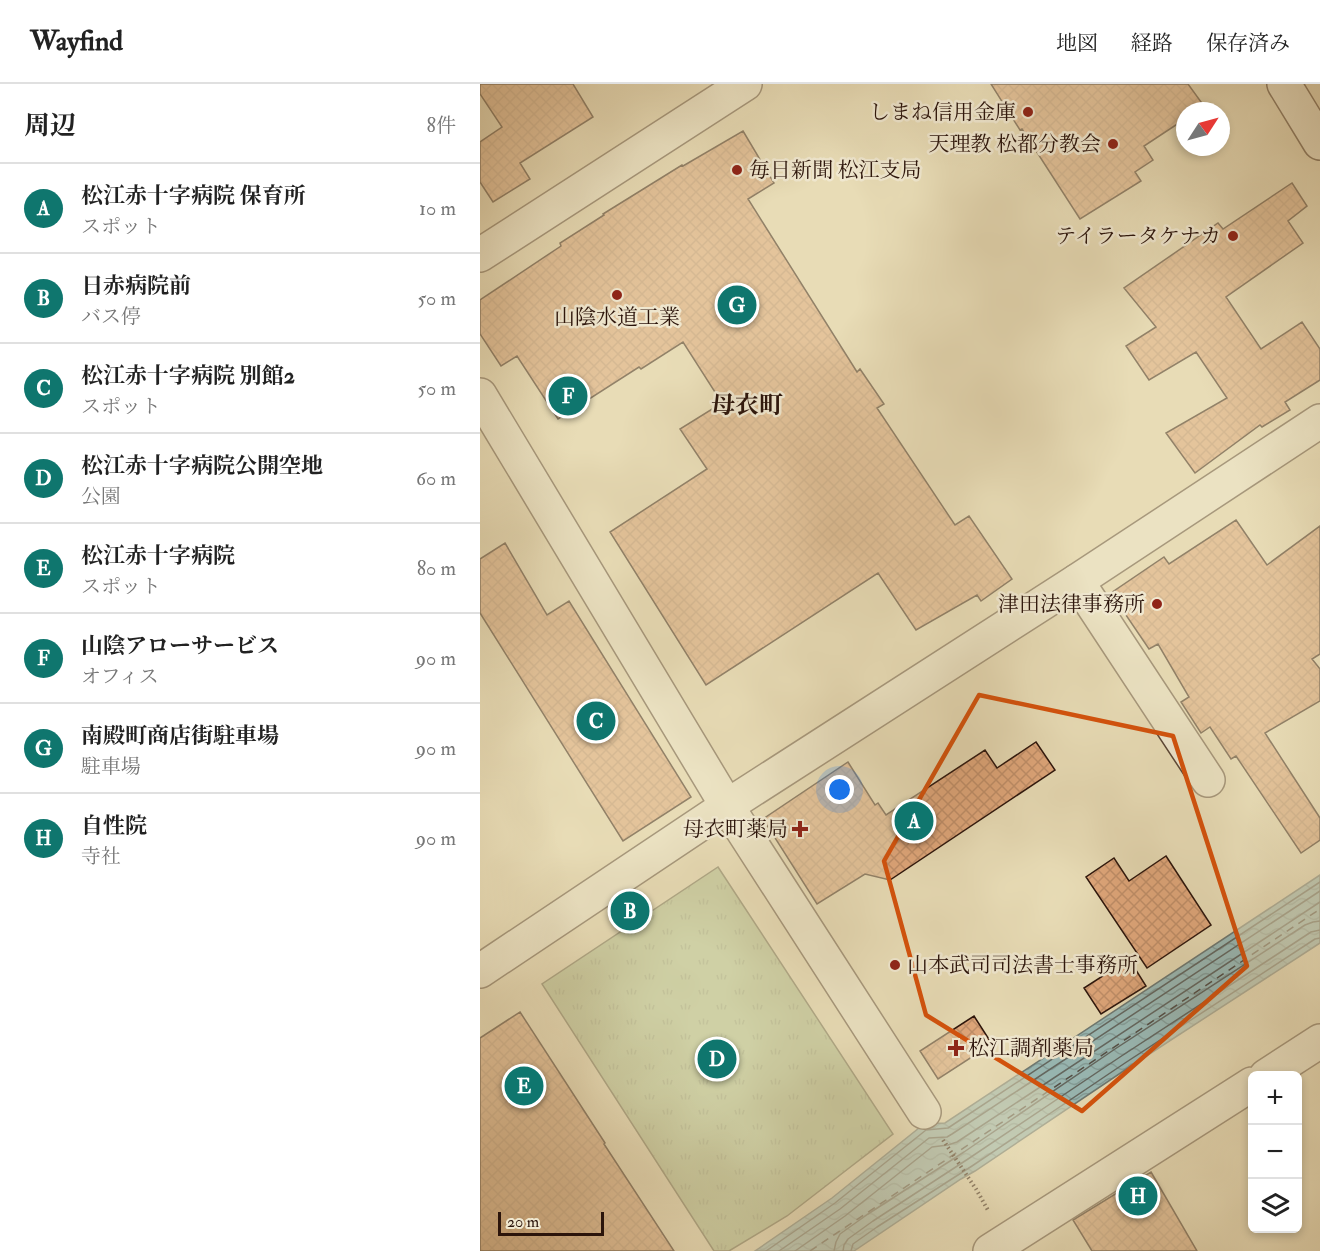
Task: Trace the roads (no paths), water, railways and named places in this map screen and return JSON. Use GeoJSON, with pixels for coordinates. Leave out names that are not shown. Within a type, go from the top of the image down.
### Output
{"type":"FeatureCollection","features":[{"type":"Feature","properties":{"kind":"street"},"geometry":{"type":"LineString","coordinates":[[480,255],[745,84]]}},
{"type":"Feature","properties":{"kind":"street"},"geometry":{"type":"LineString","coordinates":[[1284,84],[1320,143]]}},
{"type":"Feature","properties":{"kind":"street"},"geometry":{"type":"LineString","coordinates":[[480,395],[727,806],[924,1112]]}},
{"type":"Feature","properties":{"kind":"street"},"geometry":{"type":"LineString","coordinates":[[480,971],[727,806],[1320,421]]}},
{"type":"Feature","properties":{"kind":"street"},"geometry":{"type":"LineString","coordinates":[[1077,580],[1208,780]]}},
{"type":"Feature","properties":{"kind":"street"},"geometry":{"type":"LineString","coordinates":[[1274,1071],[1320,1041]]}},
{"type":"Feature","properties":{"kind":"street"},"geometry":{"type":"LineString","coordinates":[[990,1251],[1248,1087]]}},
{"type":"Feature","properties":{"kind":"water"},"geometry":{"type":"Polygon","coordinates":[[[1320,875],[1320,943],[854,1251],[755,1251],[832,1198],[924,1124],[945,1123],[1320,875]]]}},
{"type":"Feature","properties":{"kind":"place","name":"しまね信用金庫"},"geometry":{"type":"Point","coordinates":[1028,112]}},
{"type":"Feature","properties":{"kind":"place","name":"天理教 松都分教会"},"geometry":{"type":"Point","coordinates":[1113,144]}},
{"type":"Feature","properties":{"kind":"place","name":"毎日新聞 松江支局"},"geometry":{"type":"Point","coordinates":[737,170]}},
{"type":"Feature","properties":{"kind":"place","name":"テイラータケナカ"},"geometry":{"type":"Point","coordinates":[1233,236]}},
{"type":"Feature","properties":{"kind":"place","name":"山陰水道工業"},"geometry":{"type":"Point","coordinates":[617,295]}},
{"type":"Feature","properties":{"kind":"place","name":"南殿町商店街駐車場"},"geometry":{"type":"Point","coordinates":[737,305]}},
{"type":"Feature","properties":{"kind":"place","name":"山陰アローサービス"},"geometry":{"type":"Point","coordinates":[568,396]}},
{"type":"Feature","properties":{"kind":"place","name":"津田法律事務所"},"geometry":{"type":"Point","coordinates":[1157,604]}},
{"type":"Feature","properties":{"kind":"place","name":"松江赤十字病院 別館2"},"geometry":{"type":"Point","coordinates":[596,721]}},
{"type":"Feature","properties":{"kind":"place","name":"松江赤十字病院 保育所"},"geometry":{"type":"Point","coordinates":[914,821]}},
{"type":"Feature","properties":{"kind":"place","name":"母衣町薬局"},"geometry":{"type":"Point","coordinates":[800,829]}},
{"type":"Feature","properties":{"kind":"place","name":"日赤病院前"},"geometry":{"type":"Point","coordinates":[630,911]}},
{"type":"Feature","properties":{"kind":"place","name":"山本武司司法書士事務所"},"geometry":{"type":"Point","coordinates":[895,965]}},
{"type":"Feature","properties":{"kind":"place","name":"松江調剤薬局"},"geometry":{"type":"Point","coordinates":[956,1048]}},
{"type":"Feature","properties":{"kind":"place","name":"松江赤十字病院公開空地"},"geometry":{"type":"Point","coordinates":[717,1059]}},
{"type":"Feature","properties":{"kind":"place","name":"松江赤十字病院"},"geometry":{"type":"Point","coordinates":[524,1086]}},
{"type":"Feature","properties":{"kind":"place","name":"自性院"},"geometry":{"type":"Point","coordinates":[1138,1196]}},
{"type":"Feature","properties":{"kind":"district","name":"母衣町"},"geometry":{"type":"Point","coordinates":[747,405]}}]}
